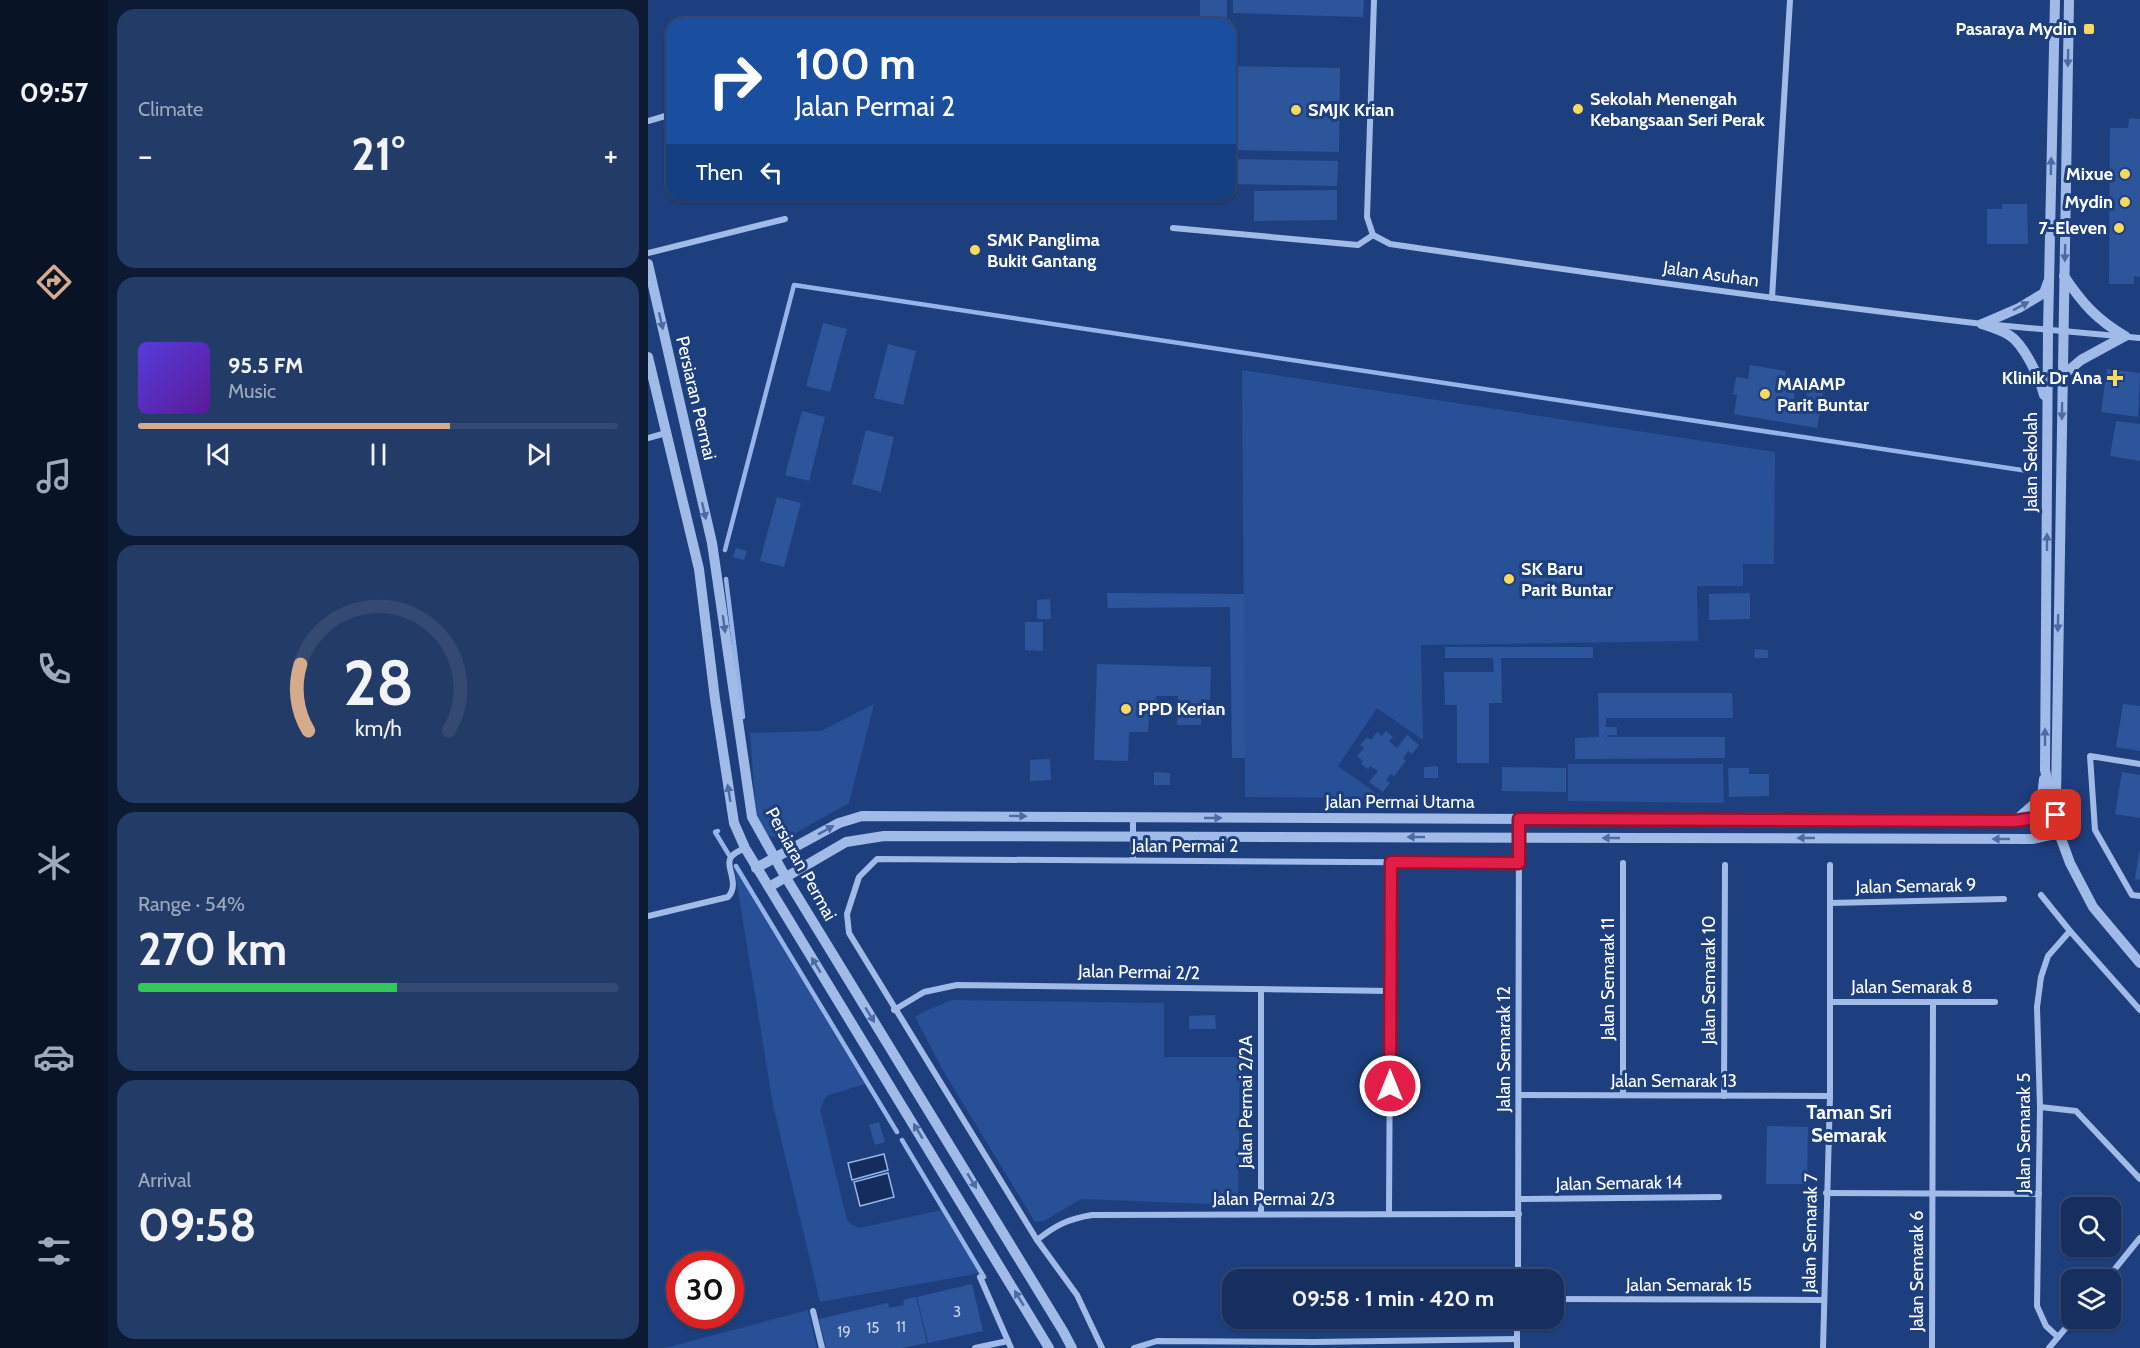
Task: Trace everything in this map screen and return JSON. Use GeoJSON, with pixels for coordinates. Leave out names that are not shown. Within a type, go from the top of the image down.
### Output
{"type":"FeatureCollection","features":[{"type":"Feature","properties":{"kind":"street"},"geometry":{"type":"LineString","coordinates":[[1173,228],[1358,246],[1373,235],[1367,217],[1374,0]]}},
{"type":"Feature","properties":{"kind":"street"},"geometry":{"type":"LineString","coordinates":[[1772,298],[1790,0]]}},
{"type":"Feature","properties":{"kind":"street","name":"Jalan Sekolah"},"geometry":{"type":"LineString","coordinates":[[2055,0],[2048,330],[2045,770],[2059,833],[2070,863],[2093,907],[2140,963]]}},
{"type":"Feature","properties":{"kind":"street","name":"Jalan Sekolah"},"geometry":{"type":"LineString","coordinates":[[2056,815],[2069,0]]}},
{"type":"Feature","properties":{"kind":"street"},"geometry":{"type":"LineString","coordinates":[[648,121],[666,116]]}},
{"type":"Feature","properties":{"kind":"street"},"geometry":{"type":"LineString","coordinates":[[648,254],[785,219]]}},
{"type":"Feature","properties":{"kind":"street","name":"Jalan Asuhan"},"geometry":{"type":"LineString","coordinates":[[1373,235],[1390,244],[1772,298],[1982,324],[2140,338]]}},
{"type":"Feature","properties":{"kind":"street","name":"Persiaran Permai"},"geometry":{"type":"LineString","coordinates":[[648,264],[712,543],[752,817],[785,876],[1064,1331],[1072,1348]]}},
{"type":"Feature","properties":{"kind":"street"},"geometry":{"type":"LineString","coordinates":[[2064,275],[2090,311],[2104,324],[2125,336]]}},
{"type":"Feature","properties":{"kind":"street"},"geometry":{"type":"LineString","coordinates":[[1982,324],[2019,308],[2044,292],[2049,277]]}},
{"type":"Feature","properties":{"kind":"street"},"geometry":{"type":"LineString","coordinates":[[1982,324],[2010,335],[2025,353],[2039,378],[2048,410]]}},
{"type":"Feature","properties":{"kind":"street"},"geometry":{"type":"LineString","coordinates":[[2062,376],[2081,360],[2125,336]]}},
{"type":"Feature","properties":{"kind":"street","name":"Persiaran Permai"},"geometry":{"type":"LineString","coordinates":[[648,357],[699,569],[715,699],[734,822],[756,868],[1049,1348]]}},
{"type":"Feature","properties":{"kind":"street"},"geometry":{"type":"LineString","coordinates":[[648,438],[666,433]]}},
{"type":"Feature","properties":{"kind":"street"},"geometry":{"type":"LineString","coordinates":[[2140,764],[2090,756],[2095,830],[2132,895],[2140,896]]}},
{"type":"Feature","properties":{"kind":"street"},"geometry":{"type":"LineString","coordinates":[[2015,821],[2043,797],[2045,770]]}},
{"type":"Feature","properties":{"kind":"street","name":"Jalan Permai Utama"},"geometry":{"type":"LineString","coordinates":[[756,868],[839,823],[862,816],[2015,821],[2056,815]]}},
{"type":"Feature","properties":{"kind":"street"},"geometry":{"type":"LineString","coordinates":[[1133,817],[1133,860]]}},
{"type":"Feature","properties":{"kind":"street","name":"Jalan Semarak 12"},"geometry":{"type":"LineString","coordinates":[[1518,1269],[1519,819]]}},
{"type":"Feature","properties":{"kind":"street","name":"Jalan Permai Utama"},"geometry":{"type":"LineString","coordinates":[[769,887],[846,842],[884,836],[2032,839],[2059,833]]}},
{"type":"Feature","properties":{"kind":"street"},"geometry":{"type":"LineString","coordinates":[[648,916],[728,897],[733,892],[734,885],[730,861],[732,856],[745,848]]}},
{"type":"Feature","properties":{"kind":"street","name":"Jalan Permai 2"},"geometry":{"type":"LineString","coordinates":[[894,1010],[849,933],[848,914],[859,877],[877,859],[1519,863]]}},
{"type":"Feature","properties":{"kind":"street"},"geometry":{"type":"LineString","coordinates":[[1389,1214],[1391,862]]}},
{"type":"Feature","properties":{"kind":"street","name":"Jalan Semarak 11"},"geometry":{"type":"LineString","coordinates":[[1623,863],[1623,1095]]}},
{"type":"Feature","properties":{"kind":"street","name":"Jalan Semarak 10"},"geometry":{"type":"LineString","coordinates":[[1724,1096],[1725,865]]}},
{"type":"Feature","properties":{"kind":"street","name":"Jalan Semarak 7"},"geometry":{"type":"LineString","coordinates":[[1823,1348],[1830,1096],[1830,865]]}},
{"type":"Feature","properties":{"kind":"street"},"geometry":{"type":"LineString","coordinates":[[2041,895],[2140,1010]]}},
{"type":"Feature","properties":{"kind":"street","name":"Jalan Semarak 9"},"geometry":{"type":"LineString","coordinates":[[1830,903],[2004,900]]}},
{"type":"Feature","properties":{"kind":"street","name":"Jalan Semarak 5"},"geometry":{"type":"LineString","coordinates":[[2058,1337],[2046,1326],[2037,1306],[2040,1107],[2037,1007],[2041,976],[2048,956],[2070,931]]}},
{"type":"Feature","properties":{"kind":"street","name":"Jalan Permai 2/2"},"geometry":{"type":"LineString","coordinates":[[894,1010],[924,992],[957,985],[1390,991]]}},
{"type":"Feature","properties":{"kind":"street","name":"Jalan Permai 2/2A"},"geometry":{"type":"LineString","coordinates":[[1261,989],[1261,1214]]}},
{"type":"Feature","properties":{"kind":"street","name":"Jalan Semarak 8"},"geometry":{"type":"LineString","coordinates":[[1830,1002],[1995,1002]]}},
{"type":"Feature","properties":{"kind":"street","name":"Jalan Semarak 6"},"geometry":{"type":"LineString","coordinates":[[1932,1348],[1933,1002]]}},
{"type":"Feature","properties":{"kind":"street"},"geometry":{"type":"LineString","coordinates":[[894,1010],[1037,1240],[1077,1295],[1102,1348]]}},
{"type":"Feature","properties":{"kind":"street","name":"Jalan Semarak 13"},"geometry":{"type":"LineString","coordinates":[[1519,1095],[1830,1096]]}},
{"type":"Feature","properties":{"kind":"street"},"geometry":{"type":"LineString","coordinates":[[2040,1107],[2076,1111],[2140,1179]]}},
{"type":"Feature","properties":{"kind":"street"},"geometry":{"type":"LineString","coordinates":[[1826,1193],[2039,1194]]}},
{"type":"Feature","properties":{"kind":"street","name":"Jalan Semarak 14"},"geometry":{"type":"LineString","coordinates":[[1519,1199],[1719,1197]]}},
{"type":"Feature","properties":{"kind":"street","name":"Jalan Permai 2/3"},"geometry":{"type":"LineString","coordinates":[[1037,1240],[1054,1226],[1072,1218],[1092,1215],[1519,1214]]}},
{"type":"Feature","properties":{"kind":"street"},"geometry":{"type":"LineString","coordinates":[[2115,1269],[2140,1238]]}},
{"type":"Feature","properties":{"kind":"street"},"geometry":{"type":"LineString","coordinates":[[975,1348],[1010,1345],[980,1277]]}},
{"type":"Feature","properties":{"kind":"street","name":"Jalan Semarak 15"},"geometry":{"type":"LineString","coordinates":[[1564,1299],[1824,1300]]}},
{"type":"Feature","properties":{"kind":"street"},"geometry":{"type":"LineString","coordinates":[[813,1311],[822,1348]]}},
{"type":"Feature","properties":{"kind":"street"},"geometry":{"type":"LineString","coordinates":[[1517,1329],[1517,1348]]}},
{"type":"Feature","properties":{"kind":"street"},"geometry":{"type":"LineString","coordinates":[[2049,1348],[2065,1329]]}},
{"type":"Feature","properties":{"kind":"street"},"geometry":{"type":"LineString","coordinates":[[1134,1348],[1157,1341],[1517,1339]]}},
{"type":"Feature","properties":{"kind":"shaded area","name":"SK Baru Parit Buntar"},"geometry":{"type":"Polygon","coordinates":[[[1242,370],[1775,452],[1774,564],[1743,564],[1743,586],[1697,586],[1698,641],[1421,645],[1423,740],[1377,708],[1338,766],[1383,798],[1245,797],[1242,370]]]}},
{"type":"Feature","properties":{"kind":"shaded area"},"geometry":{"type":"Polygon","coordinates":[[[874,704],[849,803],[785,839],[767,836],[756,814],[750,733],[821,731],[874,704]]]}},
{"type":"Feature","properties":{"kind":"shaded area"},"geometry":{"type":"Polygon","coordinates":[[[1568,764],[1723,764],[1724,803],[1568,801],[1568,764]]]}},
{"type":"Feature","properties":{"kind":"shaded area"},"geometry":{"type":"Polygon","coordinates":[[[734,866],[865,1084],[829,1095],[820,1109],[847,1220],[859,1228],[942,1210],[980,1273],[820,1302],[773,1105],[734,866]]]}},
{"type":"Feature","properties":{"kind":"shaded area"},"geometry":{"type":"Polygon","coordinates":[[[952,1000],[1164,1003],[1164,1057],[1240,1057],[1238,1205],[1081,1199],[1044,1221],[1035,1222],[944,1072],[915,1017],[952,1000]]]}},
{"type":"Feature","properties":{"kind":"shaded area"},"geometry":{"type":"Polygon","coordinates":[[[884,1154],[888,1170],[852,1180],[848,1163],[884,1154]]]}},
{"type":"Feature","properties":{"kind":"shaded area"},"geometry":{"type":"Polygon","coordinates":[[[888,1173],[894,1197],[860,1206],[854,1182],[888,1173]]]}},
{"type":"Feature","properties":{"kind":"shaded area"},"geometry":{"type":"Polygon","coordinates":[[[808,1310],[817,1348],[665,1348],[744,1329],[744,1327],[808,1310]]]}},
{"type":"Feature","properties":{"kind":"building"},"geometry":{"type":"Polygon","coordinates":[[[1200,0],[1227,0],[1227,18],[1200,18],[1200,0]]]}},
{"type":"Feature","properties":{"kind":"building"},"geometry":{"type":"Polygon","coordinates":[[[1233,0],[1364,0],[1363,17],[1233,13],[1233,0]]]}},
{"type":"Feature","properties":{"kind":"building"},"geometry":{"type":"Polygon","coordinates":[[[1236,66],[1340,68],[1339,152],[1236,150],[1236,66]]]}},
{"type":"Feature","properties":{"kind":"building","name":"Mydin"},"geometry":{"type":"Polygon","coordinates":[[[2129,118],[2140,119],[2140,277],[2134,276],[2134,284],[2109,284],[2110,128],[2128,128],[2129,118]]]}},
{"type":"Feature","properties":{"kind":"building"},"geometry":{"type":"Polygon","coordinates":[[[1236,159],[1338,161],[1337,186],[1236,184],[1236,159]]]}},
{"type":"Feature","properties":{"kind":"building"},"geometry":{"type":"Polygon","coordinates":[[[1337,190],[1337,220],[1254,221],[1254,191],[1337,190]]]}},
{"type":"Feature","properties":{"kind":"building"},"geometry":{"type":"Polygon","coordinates":[[[2002,204],[2027,204],[2028,244],[1987,244],[1987,209],[2002,209],[2002,204]]]}},
{"type":"Feature","properties":{"kind":"building"},"geometry":{"type":"Polygon","coordinates":[[[823,323],[847,329],[830,392],[806,386],[823,323]]]}},
{"type":"Feature","properties":{"kind":"building"},"geometry":{"type":"Polygon","coordinates":[[[888,344],[916,351],[903,405],[874,398],[888,344]]]}},
{"type":"Feature","properties":{"kind":"building","name":"MAIAMP Parit Buntar"},"geometry":{"type":"Polygon","coordinates":[[[1750,365],[1786,371],[1784,383],[1796,385],[1792,410],[1804,412],[1808,384],[1824,386],[1817,428],[1734,414],[1737,395],[1733,394],[1736,377],[1748,379],[1750,365]]]}},
{"type":"Feature","properties":{"kind":"building"},"geometry":{"type":"Polygon","coordinates":[[[2107,369],[2140,373],[2138,417],[2101,412],[2107,369]]]}},
{"type":"Feature","properties":{"kind":"building"},"geometry":{"type":"Polygon","coordinates":[[[802,411],[825,417],[809,481],[785,475],[802,411]]]}},
{"type":"Feature","properties":{"kind":"building"},"geometry":{"type":"Polygon","coordinates":[[[2116,421],[2140,424],[2140,461],[2110,456],[2116,421]]]}},
{"type":"Feature","properties":{"kind":"building"},"geometry":{"type":"Polygon","coordinates":[[[866,430],[894,437],[881,492],[852,484],[866,430]]]}},
{"type":"Feature","properties":{"kind":"building"},"geometry":{"type":"Polygon","coordinates":[[[777,497],[801,503],[784,567],[760,561],[777,497]]]}},
{"type":"Feature","properties":{"kind":"building"},"geometry":{"type":"Polygon","coordinates":[[[736,548],[747,551],[744,560],[733,557],[736,548]]]}},
{"type":"Feature","properties":{"kind":"building"},"geometry":{"type":"Polygon","coordinates":[[[1107,593],[1244,594],[1245,758],[1232,758],[1230,607],[1108,608],[1107,593]]]}},
{"type":"Feature","properties":{"kind":"building"},"geometry":{"type":"Polygon","coordinates":[[[1750,593],[1750,619],[1709,620],[1709,594],[1750,593]]]}},
{"type":"Feature","properties":{"kind":"building"},"geometry":{"type":"Polygon","coordinates":[[[1050,599],[1051,619],[1037,619],[1037,600],[1050,599]]]}},
{"type":"Feature","properties":{"kind":"building"},"geometry":{"type":"Polygon","coordinates":[[[1025,622],[1043,622],[1043,651],[1025,650],[1025,622]]]}},
{"type":"Feature","properties":{"kind":"building"},"geometry":{"type":"Polygon","coordinates":[[[1445,647],[1593,647],[1593,658],[1501,658],[1502,703],[1489,703],[1489,763],[1457,763],[1457,705],[1445,705],[1444,672],[1494,672],[1493,658],[1445,658],[1445,647]]]}},
{"type":"Feature","properties":{"kind":"building"},"geometry":{"type":"Polygon","coordinates":[[[1755,649],[1768,650],[1768,658],[1754,658],[1755,649]]]}},
{"type":"Feature","properties":{"kind":"building","name":"PPD Kerian"},"geometry":{"type":"Polygon","coordinates":[[[1097,664],[1211,667],[1210,700],[1201,699],[1201,725],[1177,725],[1178,696],[1156,696],[1155,718],[1149,718],[1148,732],[1129,732],[1128,761],[1094,760],[1097,664]]]}},
{"type":"Feature","properties":{"kind":"building"},"geometry":{"type":"Polygon","coordinates":[[[1598,693],[1732,693],[1733,718],[1606,718],[1606,727],[1617,727],[1617,735],[1607,735],[1607,737],[1725,737],[1725,758],[1575,759],[1575,738],[1599,737],[1598,693]]]}},
{"type":"Feature","properties":{"kind":"building"},"geometry":{"type":"Polygon","coordinates":[[[2123,704],[2140,706],[2140,751],[2116,747],[2123,704]]]}},
{"type":"Feature","properties":{"kind":"building"},"geometry":{"type":"Polygon","coordinates":[[[1386,731],[1393,737],[1389,741],[1397,748],[1407,735],[1419,745],[1412,754],[1408,751],[1403,758],[1406,761],[1394,776],[1391,774],[1386,780],[1390,783],[1383,792],[1369,782],[1378,771],[1370,766],[1368,769],[1361,764],[1363,761],[1357,756],[1364,748],[1360,745],[1367,737],[1371,740],[1377,732],[1382,736],[1386,731]]]}},
{"type":"Feature","properties":{"kind":"building"},"geometry":{"type":"Polygon","coordinates":[[[1050,759],[1051,780],[1030,781],[1030,760],[1050,759]]]}},
{"type":"Feature","properties":{"kind":"building"},"geometry":{"type":"Polygon","coordinates":[[[1438,766],[1438,778],[1424,778],[1424,767],[1438,766]]]}},
{"type":"Feature","properties":{"kind":"building"},"geometry":{"type":"Polygon","coordinates":[[[1502,767],[1566,768],[1566,792],[1502,791],[1502,767]]]}},
{"type":"Feature","properties":{"kind":"building"},"geometry":{"type":"Polygon","coordinates":[[[1728,768],[1749,768],[1749,774],[1769,774],[1769,796],[1729,797],[1728,768]]]}},
{"type":"Feature","properties":{"kind":"building"},"geometry":{"type":"Polygon","coordinates":[[[1154,772],[1170,773],[1170,785],[1154,785],[1154,772]]]}},
{"type":"Feature","properties":{"kind":"building"},"geometry":{"type":"Polygon","coordinates":[[[2122,772],[2140,775],[2140,818],[2115,814],[2122,772]]]}},
{"type":"Feature","properties":{"kind":"building"},"geometry":{"type":"Polygon","coordinates":[[[2140,852],[2140,880],[2135,879],[2140,852]]]}},
{"type":"Feature","properties":{"kind":"building"},"geometry":{"type":"Polygon","coordinates":[[[1215,1015],[1216,1029],[1189,1029],[1189,1016],[1215,1015]]]}},
{"type":"Feature","properties":{"kind":"building"},"geometry":{"type":"Polygon","coordinates":[[[879,1122],[885,1142],[875,1145],[869,1125],[879,1122]]]}},
{"type":"Feature","properties":{"kind":"building"},"geometry":{"type":"Polygon","coordinates":[[[1767,1126],[1808,1127],[1807,1184],[1766,1184],[1767,1126]]]}},
{"type":"Feature","properties":{"kind":"building"},"geometry":{"type":"Polygon","coordinates":[[[972,1284],[983,1331],[928,1343],[917,1297],[972,1284]]]}},
{"type":"Feature","properties":{"kind":"building"},"geometry":{"type":"Polygon","coordinates":[[[916,1297],[927,1343],[902,1348],[826,1348],[819,1319],[888,1303],[889,1308],[904,1305],[903,1300],[916,1297]]]}},
{"type":"Feature","properties":{"kind":"waterway"},"geometry":{"type":"LineString","coordinates":[[725,550],[794,285],[2028,471]]}},
{"type":"Feature","properties":{"kind":"waterway"},"geometry":{"type":"LineString","coordinates":[[726,579],[743,717]]}},
{"type":"Feature","properties":{"kind":"waterway"},"geometry":{"type":"LineString","coordinates":[[718,831],[715,832],[729,855]]}},
{"type":"Feature","properties":{"kind":"waterway"},"geometry":{"type":"LineString","coordinates":[[736,866],[897,1132]]}},
{"type":"Feature","properties":{"kind":"waterway"},"geometry":{"type":"LineString","coordinates":[[902,1140],[984,1277]]}},
{"type":"Feature","properties":{"kind":"place","name":"Pasaraya Mydin"},"geometry":{"type":"Point","coordinates":[2089,29]}},
{"type":"Feature","properties":{"kind":"place","name":"Sekolah Menengah Kebangsaan Seri Perak"},"geometry":{"type":"Point","coordinates":[1578,109]}},
{"type":"Feature","properties":{"kind":"place","name":"SMJK Krian"},"geometry":{"type":"Point","coordinates":[1296,110]}},
{"type":"Feature","properties":{"kind":"place","name":"Mixue"},"geometry":{"type":"Point","coordinates":[2125,174]}},
{"type":"Feature","properties":{"kind":"place","name":"Mydin"},"geometry":{"type":"Point","coordinates":[2125,202]}},
{"type":"Feature","properties":{"kind":"place","name":"7-Eleven"},"geometry":{"type":"Point","coordinates":[2119,228]}},
{"type":"Feature","properties":{"kind":"place","name":"SMK Panglima Bukit Gantang"},"geometry":{"type":"Point","coordinates":[975,250]}},
{"type":"Feature","properties":{"kind":"place","name":"Klinik Dr Ana"},"geometry":{"type":"Point","coordinates":[2115,378]}},
{"type":"Feature","properties":{"kind":"place","name":"MAIAMP Parit Buntar"},"geometry":{"type":"Point","coordinates":[1765,394]}},
{"type":"Feature","properties":{"kind":"place","name":"SK Baru Parit Buntar"},"geometry":{"type":"Point","coordinates":[1509,579]}},
{"type":"Feature","properties":{"kind":"place","name":"PPD Kerian"},"geometry":{"type":"Point","coordinates":[1126,709]}},
{"type":"Feature","properties":{"kind":"district","name":"Taman Sri Semarak"},"geometry":{"type":"Point","coordinates":[1849,1124]}},
{"type":"Feature","properties":{"kind":"route"},"geometry":{"type":"LineString","coordinates":[[1390,1086],[1391,862],[1519,863],[1519,819],[2015,821],[2056,815]]}}]}
